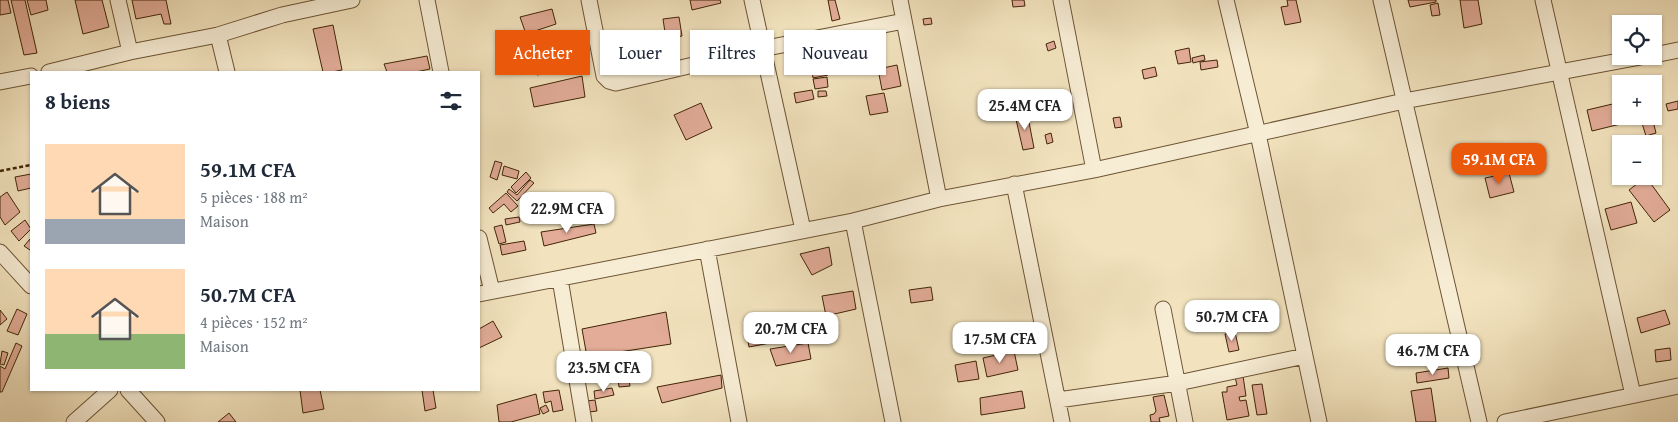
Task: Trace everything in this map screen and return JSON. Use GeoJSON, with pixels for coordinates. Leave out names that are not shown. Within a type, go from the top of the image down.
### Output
{"type":"FeatureCollection","features":[{"type":"Feature","properties":{"kind":"street"},"geometry":{"type":"LineString","coordinates":[[118,0],[130,52]]}},
{"type":"Feature","properties":{"kind":"street"},"geometry":{"type":"LineString","coordinates":[[53,71],[130,52],[218,35],[282,15],[352,0]]}},
{"type":"Feature","properties":{"kind":"street"},"geometry":{"type":"LineString","coordinates":[[427,0],[441,71]]}},
{"type":"Feature","properties":{"kind":"street"},"geometry":{"type":"LineString","coordinates":[[590,0],[604,76],[609,80],[616,83],[690,66]]}},
{"type":"Feature","properties":{"kind":"street"},"geometry":{"type":"LineString","coordinates":[[752,0],[758,30]]}},
{"type":"Feature","properties":{"kind":"street"},"geometry":{"type":"LineString","coordinates":[[900,0],[939,199]]}},
{"type":"Feature","properties":{"kind":"street"},"geometry":{"type":"LineString","coordinates":[[1061,0],[1094,170]]}},
{"type":"Feature","properties":{"kind":"street"},"geometry":{"type":"LineString","coordinates":[[1226,0],[1258,134],[1319,422]]}},
{"type":"Feature","properties":{"kind":"street"},"geometry":{"type":"LineString","coordinates":[[1381,0],[1479,422]]}},
{"type":"Feature","properties":{"kind":"street"},"geometry":{"type":"LineString","coordinates":[[1543,0],[1633,395]]}},
{"type":"Feature","properties":{"kind":"street"},"geometry":{"type":"LineString","coordinates":[[774,47],[904,21]]}},
{"type":"Feature","properties":{"kind":"street"},"geometry":{"type":"LineString","coordinates":[[218,35],[227,71]]}},
{"type":"Feature","properties":{"kind":"street"},"geometry":{"type":"LineString","coordinates":[[1662,53],[1678,50]]}},
{"type":"Feature","properties":{"kind":"street"},"geometry":{"type":"LineString","coordinates":[[480,247],[485,293],[853,221],[939,199],[1094,170],[1404,101],[1612,62]]}},
{"type":"Feature","properties":{"kind":"street"},"geometry":{"type":"LineString","coordinates":[[768,75],[803,230]]}},
{"type":"Feature","properties":{"kind":"street"},"geometry":{"type":"LineString","coordinates":[[0,82],[30,76]]}},
{"type":"Feature","properties":{"kind":"street"},"geometry":{"type":"LineString","coordinates":[[1014,184],[1062,422]]}},
{"type":"Feature","properties":{"kind":"street"},"geometry":{"type":"LineString","coordinates":[[853,221],[893,422]]}},
{"type":"Feature","properties":{"kind":"street"},"geometry":{"type":"LineString","coordinates":[[707,249],[739,422]]}},
{"type":"Feature","properties":{"kind":"street"},"geometry":{"type":"LineString","coordinates":[[0,252],[30,285]]}},
{"type":"Feature","properties":{"kind":"street"},"geometry":{"type":"LineString","coordinates":[[560,279],[584,422]]}},
{"type":"Feature","properties":{"kind":"street"},"geometry":{"type":"LineString","coordinates":[[1163,308],[1184,422]]}},
{"type":"Feature","properties":{"kind":"street"},"geometry":{"type":"LineString","coordinates":[[1058,400],[1178,383],[1305,356]]}},
{"type":"Feature","properties":{"kind":"street"},"geometry":{"type":"LineString","coordinates":[[1505,422],[1678,386]]}},
{"type":"Feature","properties":{"kind":"street"},"geometry":{"type":"LineString","coordinates":[[74,422],[109,391]]}},
{"type":"Feature","properties":{"kind":"street"},"geometry":{"type":"LineString","coordinates":[[129,391],[157,422]]}},
{"type":"Feature","properties":{"kind":"path"},"geometry":{"type":"LineString","coordinates":[[0,171],[30,165]]}},
{"type":"Feature","properties":{"kind":"building"},"geometry":{"type":"Polygon","coordinates":[[[0,0],[8,0],[11,13],[0,15],[0,0]]]}},
{"type":"Feature","properties":{"kind":"building"},"geometry":{"type":"Polygon","coordinates":[[[11,0],[25,0],[37,53],[24,55],[11,0]]]}},
{"type":"Feature","properties":{"kind":"building"},"geometry":{"type":"Polygon","coordinates":[[[27,0],[46,0],[48,10],[31,15],[27,0]]]}},
{"type":"Feature","properties":{"kind":"building"},"geometry":{"type":"Polygon","coordinates":[[[75,0],[102,0],[109,27],[83,34],[75,0]]]}},
{"type":"Feature","properties":{"kind":"building"},"geometry":{"type":"Polygon","coordinates":[[[132,0],[166,0],[171,24],[164,24],[161,14],[136,19],[132,0]]]}},
{"type":"Feature","properties":{"kind":"building"},"geometry":{"type":"Polygon","coordinates":[[[690,0],[720,0],[721,3],[692,10],[690,0]]]}},
{"type":"Feature","properties":{"kind":"building"},"geometry":{"type":"Polygon","coordinates":[[[828,0],[835,0],[840,19],[832,21],[828,0]]]}},
{"type":"Feature","properties":{"kind":"building"},"geometry":{"type":"Polygon","coordinates":[[[1012,0],[1024,0],[1025,6],[1013,7],[1012,0]]]}},
{"type":"Feature","properties":{"kind":"building"},"geometry":{"type":"Polygon","coordinates":[[[1287,0],[1296,0],[1301,22],[1285,25],[1281,7],[1288,6],[1287,0]]]}},
{"type":"Feature","properties":{"kind":"building"},"geometry":{"type":"Polygon","coordinates":[[[1408,0],[1436,0],[1436,2],[1410,7],[1408,0]]]}},
{"type":"Feature","properties":{"kind":"building"},"geometry":{"type":"Polygon","coordinates":[[[1460,0],[1478,0],[1482,24],[1464,28],[1460,0]]]}},
{"type":"Feature","properties":{"kind":"building"},"geometry":{"type":"Polygon","coordinates":[[[1438,3],[1440,15],[1432,16],[1430,5],[1438,3]]]}},
{"type":"Feature","properties":{"kind":"building"},"geometry":{"type":"Polygon","coordinates":[[[552,9],[556,24],[538,30],[525,30],[520,17],[552,9]]]}},
{"type":"Feature","properties":{"kind":"building"},"geometry":{"type":"Polygon","coordinates":[[[679,17],[682,36],[680,36],[680,30],[665,30],[663,19],[679,17]]]}},
{"type":"Feature","properties":{"kind":"building"},"geometry":{"type":"Polygon","coordinates":[[[931,18],[932,24],[924,25],[923,19],[931,18]]]}},
{"type":"Feature","properties":{"kind":"building"},"geometry":{"type":"Polygon","coordinates":[[[333,25],[342,70],[323,71],[313,29],[333,25]]]}},
{"type":"Feature","properties":{"kind":"building"},"geometry":{"type":"Polygon","coordinates":[[[1054,41],[1056,48],[1048,51],[1046,44],[1054,41]]]}},
{"type":"Feature","properties":{"kind":"building"},"geometry":{"type":"Polygon","coordinates":[[[1189,48],[1191,62],[1178,64],[1175,51],[1189,48]]]}},
{"type":"Feature","properties":{"kind":"building"},"geometry":{"type":"Polygon","coordinates":[[[1204,55],[1205,60],[1193,63],[1192,58],[1204,55]]]}},
{"type":"Feature","properties":{"kind":"building"},"geometry":{"type":"Polygon","coordinates":[[[427,56],[430,69],[421,71],[387,71],[384,64],[427,56]]]}},
{"type":"Feature","properties":{"kind":"building"},"geometry":{"type":"Polygon","coordinates":[[[1217,60],[1218,67],[1201,70],[1200,62],[1217,60]]]}},
{"type":"Feature","properties":{"kind":"building"},"geometry":{"type":"Polygon","coordinates":[[[897,65],[901,86],[882,90],[879,75],[886,75],[886,67],[897,65]]]}},
{"type":"Feature","properties":{"kind":"building"},"geometry":{"type":"Polygon","coordinates":[[[1155,67],[1157,76],[1144,79],[1142,70],[1155,67]]]}},
{"type":"Feature","properties":{"kind":"building"},"geometry":{"type":"Polygon","coordinates":[[[813,75],[828,75],[813,78],[813,75]]]}},
{"type":"Feature","properties":{"kind":"building"},"geometry":{"type":"Polygon","coordinates":[[[582,76],[585,97],[534,107],[530,88],[582,76]]]}},
{"type":"Feature","properties":{"kind":"building"},"geometry":{"type":"Polygon","coordinates":[[[827,77],[828,87],[815,89],[813,79],[827,77]]]}},
{"type":"Feature","properties":{"kind":"building"},"geometry":{"type":"Polygon","coordinates":[[[812,90],[814,99],[796,103],[794,93],[812,90]]]}},
{"type":"Feature","properties":{"kind":"building"},"geometry":{"type":"Polygon","coordinates":[[[818,91],[826,91],[827,96],[818,97],[818,91]]]}},
{"type":"Feature","properties":{"kind":"building"},"geometry":{"type":"Polygon","coordinates":[[[884,93],[888,112],[870,115],[866,96],[884,93]]]}},
{"type":"Feature","properties":{"kind":"building"},"geometry":{"type":"Polygon","coordinates":[[[1678,101],[1678,109],[1668,111],[1666,104],[1678,101]]]}},
{"type":"Feature","properties":{"kind":"building"},"geometry":{"type":"Polygon","coordinates":[[[701,103],[712,128],[686,140],[674,115],[701,103]]]}},
{"type":"Feature","properties":{"kind":"building"},"geometry":{"type":"Polygon","coordinates":[[[1612,104],[1612,125],[1616,125],[1592,131],[1587,110],[1612,104]]]}},
{"type":"Feature","properties":{"kind":"building"},"geometry":{"type":"Polygon","coordinates":[[[1027,112],[1034,148],[1023,150],[1015,115],[1027,112]]]}},
{"type":"Feature","properties":{"kind":"building"},"geometry":{"type":"Polygon","coordinates":[[[1120,117],[1122,127],[1115,128],[1113,118],[1120,117]]]}},
{"type":"Feature","properties":{"kind":"building"},"geometry":{"type":"Polygon","coordinates":[[[1643,125],[1654,125],[1656,133],[1646,135],[1643,125]]]}},
{"type":"Feature","properties":{"kind":"building"},"geometry":{"type":"Polygon","coordinates":[[[1051,133],[1053,142],[1047,144],[1045,135],[1051,133]]]}},
{"type":"Feature","properties":{"kind":"building"},"geometry":{"type":"Polygon","coordinates":[[[495,161],[502,163],[497,180],[490,177],[495,161]]]}},
{"type":"Feature","properties":{"kind":"building"},"geometry":{"type":"Polygon","coordinates":[[[504,166],[519,171],[517,179],[502,175],[504,166]]]}},
{"type":"Feature","properties":{"kind":"building"},"geometry":{"type":"Polygon","coordinates":[[[526,172],[531,178],[516,193],[511,187],[526,172]]]}},
{"type":"Feature","properties":{"kind":"building"},"geometry":{"type":"Polygon","coordinates":[[[1509,173],[1514,192],[1490,198],[1485,178],[1509,173]]]}},
{"type":"Feature","properties":{"kind":"building"},"geometry":{"type":"Polygon","coordinates":[[[30,174],[30,188],[18,191],[15,177],[30,174]]]}},
{"type":"Feature","properties":{"kind":"building"},"geometry":{"type":"Polygon","coordinates":[[[530,180],[534,183],[517,201],[507,192],[509,189],[517,195],[530,180]]]}},
{"type":"Feature","properties":{"kind":"building"},"geometry":{"type":"Polygon","coordinates":[[[1636,185],[1652,185],[1670,210],[1654,222],[1629,190],[1636,185]]]}},
{"type":"Feature","properties":{"kind":"building"},"geometry":{"type":"Polygon","coordinates":[[[7,192],[20,212],[5,225],[0,217],[0,197],[7,192]]]}},
{"type":"Feature","properties":{"kind":"building"},"geometry":{"type":"Polygon","coordinates":[[[506,193],[518,206],[511,212],[504,204],[493,213],[489,208],[506,193]]]}},
{"type":"Feature","properties":{"kind":"building"},"geometry":{"type":"Polygon","coordinates":[[[1631,202],[1637,223],[1611,230],[1605,209],[1631,202]]]}},
{"type":"Feature","properties":{"kind":"building"},"geometry":{"type":"Polygon","coordinates":[[[519,217],[520,222],[506,225],[505,219],[519,217]]]}},
{"type":"Feature","properties":{"kind":"building"},"geometry":{"type":"Polygon","coordinates":[[[25,220],[30,228],[30,230],[19,241],[11,231],[25,220]]]}},
{"type":"Feature","properties":{"kind":"building"},"geometry":{"type":"Polygon","coordinates":[[[594,224],[596,233],[544,246],[541,232],[594,224]]]}},
{"type":"Feature","properties":{"kind":"building"},"geometry":{"type":"Polygon","coordinates":[[[502,225],[506,242],[499,244],[494,227],[502,225]]]}},
{"type":"Feature","properties":{"kind":"building"},"geometry":{"type":"Polygon","coordinates":[[[30,239],[30,250],[24,246],[30,239]]]}},
{"type":"Feature","properties":{"kind":"building"},"geometry":{"type":"Polygon","coordinates":[[[524,241],[526,250],[502,255],[500,245],[524,241]]]}},
{"type":"Feature","properties":{"kind":"building"},"geometry":{"type":"Polygon","coordinates":[[[829,247],[832,265],[812,275],[800,254],[829,247]]]}},
{"type":"Feature","properties":{"kind":"building"},"geometry":{"type":"Polygon","coordinates":[[[931,287],[933,300],[911,303],[909,290],[931,287]]]}},
{"type":"Feature","properties":{"kind":"building"},"geometry":{"type":"Polygon","coordinates":[[[853,291],[856,309],[826,316],[822,296],[853,291]]]}},
{"type":"Feature","properties":{"kind":"building"},"geometry":{"type":"Polygon","coordinates":[[[17,309],[27,314],[18,335],[7,331],[17,309]]]}},
{"type":"Feature","properties":{"kind":"building"},"geometry":{"type":"Polygon","coordinates":[[[0,310],[7,319],[0,325],[0,310]]]}},
{"type":"Feature","properties":{"kind":"building"},"geometry":{"type":"Polygon","coordinates":[[[1665,310],[1670,324],[1641,333],[1637,318],[1665,310]]]}},
{"type":"Feature","properties":{"kind":"building"},"geometry":{"type":"Polygon","coordinates":[[[666,312],[671,344],[587,357],[582,329],[666,312]]]}},
{"type":"Feature","properties":{"kind":"building"},"geometry":{"type":"Polygon","coordinates":[[[804,319],[807,336],[749,347],[746,330],[804,319]]]}},
{"type":"Feature","properties":{"kind":"building"},"geometry":{"type":"Polygon","coordinates":[[[493,321],[502,337],[480,348],[480,328],[493,321]]]}},
{"type":"Feature","properties":{"kind":"building"},"geometry":{"type":"Polygon","coordinates":[[[1235,332],[1239,350],[1229,352],[1225,334],[1235,332]]]}},
{"type":"Feature","properties":{"kind":"building"},"geometry":{"type":"Polygon","coordinates":[[[16,343],[22,346],[2,392],[0,392],[0,366],[5,369],[16,343]]]}},
{"type":"Feature","properties":{"kind":"building"},"geometry":{"type":"Polygon","coordinates":[[[808,343],[811,359],[776,366],[770,349],[808,343]]]}},
{"type":"Feature","properties":{"kind":"building"},"geometry":{"type":"Polygon","coordinates":[[[1670,348],[1671,360],[1656,362],[1655,350],[1670,348]]]}},
{"type":"Feature","properties":{"kind":"building"},"geometry":{"type":"Polygon","coordinates":[[[2,351],[8,353],[4,365],[0,364],[2,351]]]}},
{"type":"Feature","properties":{"kind":"building"},"geometry":{"type":"Polygon","coordinates":[[[1014,351],[1018,370],[987,377],[983,358],[1014,351]]]}},
{"type":"Feature","properties":{"kind":"building"},"geometry":{"type":"Polygon","coordinates":[[[625,354],[630,386],[619,387],[616,362],[607,364],[606,357],[625,354]]]}},
{"type":"Feature","properties":{"kind":"building"},"geometry":{"type":"Polygon","coordinates":[[[976,361],[979,379],[958,382],[955,365],[976,361]]]}},
{"type":"Feature","properties":{"kind":"building"},"geometry":{"type":"Polygon","coordinates":[[[615,365],[616,373],[605,375],[604,366],[615,365]]]}},
{"type":"Feature","properties":{"kind":"building"},"geometry":{"type":"Polygon","coordinates":[[[1448,368],[1449,378],[1417,383],[1416,373],[1448,368]]]}},
{"type":"Feature","properties":{"kind":"building"},"geometry":{"type":"Polygon","coordinates":[[[721,375],[722,388],[662,403],[657,387],[721,375]]]}},
{"type":"Feature","properties":{"kind":"building"},"geometry":{"type":"Polygon","coordinates":[[[1243,376],[1246,396],[1239,397],[1240,401],[1246,400],[1249,416],[1227,420],[1222,392],[1227,392],[1227,387],[1237,385],[1235,377],[1243,376]]]}},
{"type":"Feature","properties":{"kind":"building"},"geometry":{"type":"Polygon","coordinates":[[[1262,384],[1267,414],[1257,415],[1252,385],[1262,384]]]}},
{"type":"Feature","properties":{"kind":"building"},"geometry":{"type":"Polygon","coordinates":[[[612,388],[614,395],[595,399],[594,391],[612,388]]]}},
{"type":"Feature","properties":{"kind":"building"},"geometry":{"type":"Polygon","coordinates":[[[1431,388],[1436,422],[1416,422],[1411,391],[1431,388]]]}},
{"type":"Feature","properties":{"kind":"building"},"geometry":{"type":"Polygon","coordinates":[[[559,390],[563,410],[553,412],[551,401],[545,403],[543,392],[559,390]]]}},
{"type":"Feature","properties":{"kind":"building"},"geometry":{"type":"Polygon","coordinates":[[[300,391],[320,391],[324,409],[303,413],[300,391]]]}},
{"type":"Feature","properties":{"kind":"building"},"geometry":{"type":"Polygon","coordinates":[[[422,391],[433,391],[436,408],[425,411],[422,391]]]}},
{"type":"Feature","properties":{"kind":"building"},"geometry":{"type":"Polygon","coordinates":[[[1022,391],[1025,408],[981,415],[980,398],[1022,391]]]}},
{"type":"Feature","properties":{"kind":"building"},"geometry":{"type":"Polygon","coordinates":[[[536,394],[540,414],[511,422],[499,422],[497,405],[536,394]]]}},
{"type":"Feature","properties":{"kind":"building"},"geometry":{"type":"Polygon","coordinates":[[[1164,395],[1169,416],[1159,418],[1160,422],[1151,422],[1150,415],[1156,411],[1153,397],[1164,395]]]}},
{"type":"Feature","properties":{"kind":"building"},"geometry":{"type":"Polygon","coordinates":[[[595,400],[597,411],[589,412],[587,401],[595,400]]]}},
{"type":"Feature","properties":{"kind":"building"},"geometry":{"type":"Polygon","coordinates":[[[546,405],[549,411],[543,414],[540,408],[546,405]]]}},
{"type":"Feature","properties":{"kind":"building"},"geometry":{"type":"Polygon","coordinates":[[[229,413],[236,422],[218,422],[229,413]]]}}]}
